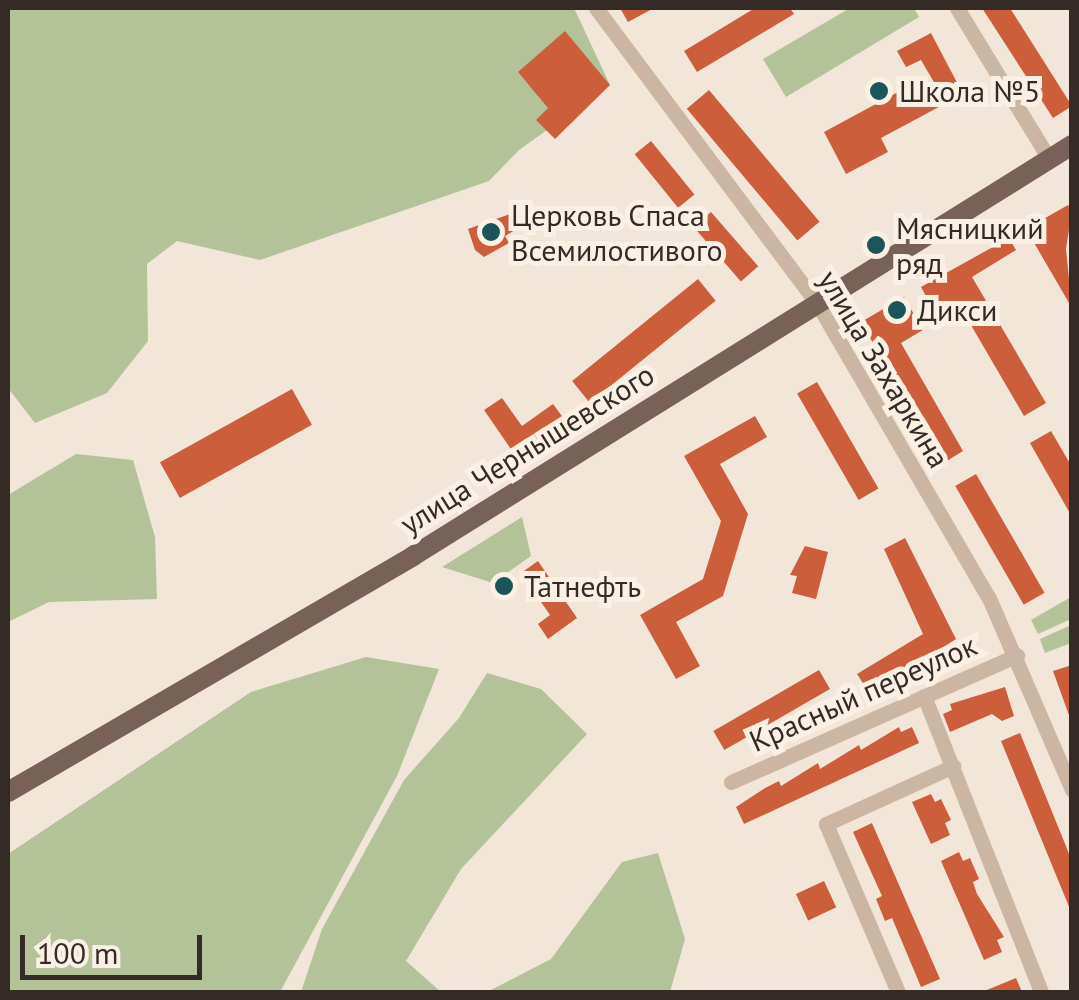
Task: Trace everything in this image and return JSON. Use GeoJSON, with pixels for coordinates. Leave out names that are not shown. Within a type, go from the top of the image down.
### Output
{"type":"FeatureCollection","features":[{"type":"Feature","properties":{"kind":"main road","name":"улица Чернышевского"},"geometry":{"type":"LineString","coordinates":[[8,792],[413,556],[1072,145]]}},
{"type":"Feature","properties":{"kind":"street","name":"улица Захаркина"},"geometry":{"type":"LineString","coordinates":[[596,8],[816,303],[1017,655],[1072,790]]}},
{"type":"Feature","properties":{"kind":"street"},"geometry":{"type":"LineString","coordinates":[[957,8],[1049,159]]}},
{"type":"Feature","properties":{"kind":"street","name":"Красный переулок"},"geometry":{"type":"LineString","coordinates":[[730,782],[1017,655]]}},
{"type":"Feature","properties":{"kind":"street"},"geometry":{"type":"LineString","coordinates":[[924,696],[1041,992]]}},
{"type":"Feature","properties":{"kind":"street"},"geometry":{"type":"LineString","coordinates":[[898,992],[826,824],[953,766]]}},
{"type":"Feature","properties":{"kind":"green space"},"geometry":{"type":"Polygon","coordinates":[[[8,8],[574,8],[610,85],[519,150],[489,181],[260,260],[177,241],[147,264],[148,341],[107,393],[35,423],[8,388],[8,8]]]}},
{"type":"Feature","properties":{"kind":"green space"},"geometry":{"type":"Polygon","coordinates":[[[850,8],[914,8],[919,17],[786,97],[763,59],[850,8]]]}},
{"type":"Feature","properties":{"kind":"green space"},"geometry":{"type":"Polygon","coordinates":[[[76,454],[133,460],[155,537],[157,599],[49,602],[8,622],[8,495],[76,454]]]}},
{"type":"Feature","properties":{"kind":"green space"},"geometry":{"type":"Polygon","coordinates":[[[522,517],[531,556],[493,583],[442,567],[522,517]]]}},
{"type":"Feature","properties":{"kind":"green space"},"geometry":{"type":"Polygon","coordinates":[[[1071,597],[1071,619],[1038,634],[1031,620],[1071,597]]]}},
{"type":"Feature","properties":{"kind":"green space"},"geometry":{"type":"Polygon","coordinates":[[[1071,625],[1071,643],[1045,653],[1040,639],[1071,625]]]}},
{"type":"Feature","properties":{"kind":"green space"},"geometry":{"type":"Polygon","coordinates":[[[366,657],[439,669],[397,776],[280,992],[8,992],[8,854],[251,692],[366,657]]]}},
{"type":"Feature","properties":{"kind":"green space"},"geometry":{"type":"Polygon","coordinates":[[[487,673],[541,689],[587,734],[461,869],[406,961],[441,992],[301,992],[322,929],[404,780],[459,718],[487,673]]]}},
{"type":"Feature","properties":{"kind":"green space"},"geometry":{"type":"Polygon","coordinates":[[[658,853],[685,939],[670,992],[487,992],[551,959],[622,862],[658,853]]]}},
{"type":"Feature","properties":{"kind":"building"},"geometry":{"type":"Polygon","coordinates":[[[620,8],[654,8],[628,22],[620,8]]]}},
{"type":"Feature","properties":{"kind":"building"},"geometry":{"type":"Polygon","coordinates":[[[755,8],[790,8],[794,14],[697,72],[684,51],[755,8]]]}},
{"type":"Feature","properties":{"kind":"building"},"geometry":{"type":"Polygon","coordinates":[[[982,8],[1010,8],[1072,106],[1053,118],[982,8]]]}},
{"type":"Feature","properties":{"kind":"building"},"geometry":{"type":"Polygon","coordinates":[[[565,31],[610,85],[555,139],[536,120],[548,108],[518,72],[565,31]]]}},
{"type":"Feature","properties":{"kind":"building"},"geometry":{"type":"Polygon","coordinates":[[[931,33],[963,94],[881,138],[888,152],[846,174],[824,132],[898,92],[903,101],[935,84],[921,60],[906,67],[897,51],[931,33]]]}},
{"type":"Feature","properties":{"kind":"building"},"geometry":{"type":"Polygon","coordinates":[[[709,90],[820,222],[797,240],[687,109],[709,90]]]}},
{"type":"Feature","properties":{"kind":"building"},"geometry":{"type":"Polygon","coordinates":[[[651,141],[694,195],[678,208],[635,154],[651,141]]]}},
{"type":"Feature","properties":{"kind":"building"},"geometry":{"type":"Polygon","coordinates":[[[1068,205],[1072,211],[1066,249],[1072,308],[1026,229],[1068,205]]]}},
{"type":"Feature","properties":{"kind":"building"},"geometry":{"type":"Polygon","coordinates":[[[711,212],[758,266],[741,281],[694,227],[711,212]]]}},
{"type":"Feature","properties":{"kind":"building","name":"Церковь Спаса Всемилостивого"},"geometry":{"type":"Polygon","coordinates":[[[513,213],[520,227],[505,236],[509,243],[484,257],[475,250],[468,229],[513,213]]]}},
{"type":"Feature","properties":{"kind":"building"},"geometry":{"type":"Polygon","coordinates":[[[1009,238],[1016,250],[972,277],[1046,403],[1024,416],[961,308],[939,320],[921,287],[1009,238]]]}},
{"type":"Feature","properties":{"kind":"building"},"geometry":{"type":"Polygon","coordinates":[[[698,279],[716,301],[590,403],[572,381],[698,279]]]}},
{"type":"Feature","properties":{"kind":"building"},"geometry":{"type":"Polygon","coordinates":[[[904,297],[923,330],[901,343],[963,451],[942,464],[861,322],[904,297]]]}},
{"type":"Feature","properties":{"kind":"building"},"geometry":{"type":"Polygon","coordinates":[[[817,382],[878,489],[859,500],[797,394],[817,382]]]}},
{"type":"Feature","properties":{"kind":"building"},"geometry":{"type":"Polygon","coordinates":[[[292,389],[312,425],[180,498],[160,462],[292,389]]]}},
{"type":"Feature","properties":{"kind":"building"},"geometry":{"type":"Polygon","coordinates":[[[502,398],[522,426],[553,404],[567,423],[517,458],[484,410],[502,398]]]}},
{"type":"Feature","properties":{"kind":"building"},"geometry":{"type":"Polygon","coordinates":[[[755,416],[767,437],[720,464],[748,514],[723,596],[676,622],[700,666],[676,679],[640,615],[703,579],[721,521],[684,456],[755,416]]]}},
{"type":"Feature","properties":{"kind":"building"},"geometry":{"type":"Polygon","coordinates":[[[1051,431],[1072,467],[1072,517],[1030,443],[1051,431]]]}},
{"type":"Feature","properties":{"kind":"building"},"geometry":{"type":"Polygon","coordinates":[[[976,474],[1044,593],[1024,605],[955,486],[976,474]]]}},
{"type":"Feature","properties":{"kind":"building"},"geometry":{"type":"Polygon","coordinates":[[[905,538],[956,639],[870,694],[857,674],[923,634],[884,549],[905,538]]]}},
{"type":"Feature","properties":{"kind":"building"},"geometry":{"type":"Polygon","coordinates":[[[805,546],[828,552],[816,599],[792,593],[797,576],[790,575],[805,546]]]}},
{"type":"Feature","properties":{"kind":"building"},"geometry":{"type":"Polygon","coordinates":[[[538,561],[577,618],[548,639],[538,624],[550,615],[521,573],[538,561]]]}},
{"type":"Feature","properties":{"kind":"building"},"geometry":{"type":"Polygon","coordinates":[[[1072,665],[1072,718],[1070,718],[1053,671],[1072,665]]]}},
{"type":"Feature","properties":{"kind":"building"},"geometry":{"type":"Polygon","coordinates":[[[819,670],[830,689],[724,750],[713,731],[819,670]]]}},
{"type":"Feature","properties":{"kind":"building"},"geometry":{"type":"Polygon","coordinates":[[[1005,687],[1014,716],[1002,721],[992,714],[950,732],[943,714],[952,710],[950,704],[1005,687]]]}},
{"type":"Feature","properties":{"kind":"building"},"geometry":{"type":"Polygon","coordinates":[[[899,727],[901,732],[912,727],[919,743],[744,824],[736,807],[765,788],[779,781],[781,786],[818,763],[820,769],[899,727]]]}},
{"type":"Feature","properties":{"kind":"building"},"geometry":{"type":"Polygon","coordinates":[[[1020,733],[1072,861],[1072,914],[1001,741],[1020,733]]]}},
{"type":"Feature","properties":{"kind":"building"},"geometry":{"type":"Polygon","coordinates":[[[931,794],[935,802],[941,799],[951,820],[945,823],[950,835],[931,844],[912,802],[931,794]]]}},
{"type":"Feature","properties":{"kind":"building"},"geometry":{"type":"Polygon","coordinates":[[[872,823],[940,979],[921,987],[892,918],[885,921],[876,899],[882,896],[853,832],[872,823]]]}},
{"type":"Feature","properties":{"kind":"building"},"geometry":{"type":"Polygon","coordinates":[[[959,852],[963,861],[970,858],[979,879],[973,882],[977,894],[1004,937],[997,940],[1002,952],[984,960],[941,861],[959,852]]]}},
{"type":"Feature","properties":{"kind":"building"},"geometry":{"type":"Polygon","coordinates":[[[824,881],[836,907],[808,920],[796,894],[824,881]]]}},
{"type":"Feature","properties":{"kind":"building"},"geometry":{"type":"Polygon","coordinates":[[[1016,978],[1022,992],[982,992],[1016,978]]]}},
{"type":"Feature","properties":{"kind":"place","name":"Школа №5"},"geometry":{"type":"Point","coordinates":[879,91]}},
{"type":"Feature","properties":{"kind":"place","name":"Церковь Спаса Всемилостивого"},"geometry":{"type":"Point","coordinates":[491,232]}},
{"type":"Feature","properties":{"kind":"place","name":"Мясницкий ряд"},"geometry":{"type":"Point","coordinates":[876,245]}},
{"type":"Feature","properties":{"kind":"place","name":"Дикси"},"geometry":{"type":"Point","coordinates":[897,310]}},
{"type":"Feature","properties":{"kind":"place","name":"Татнефть"},"geometry":{"type":"Point","coordinates":[504,586]}}]}
